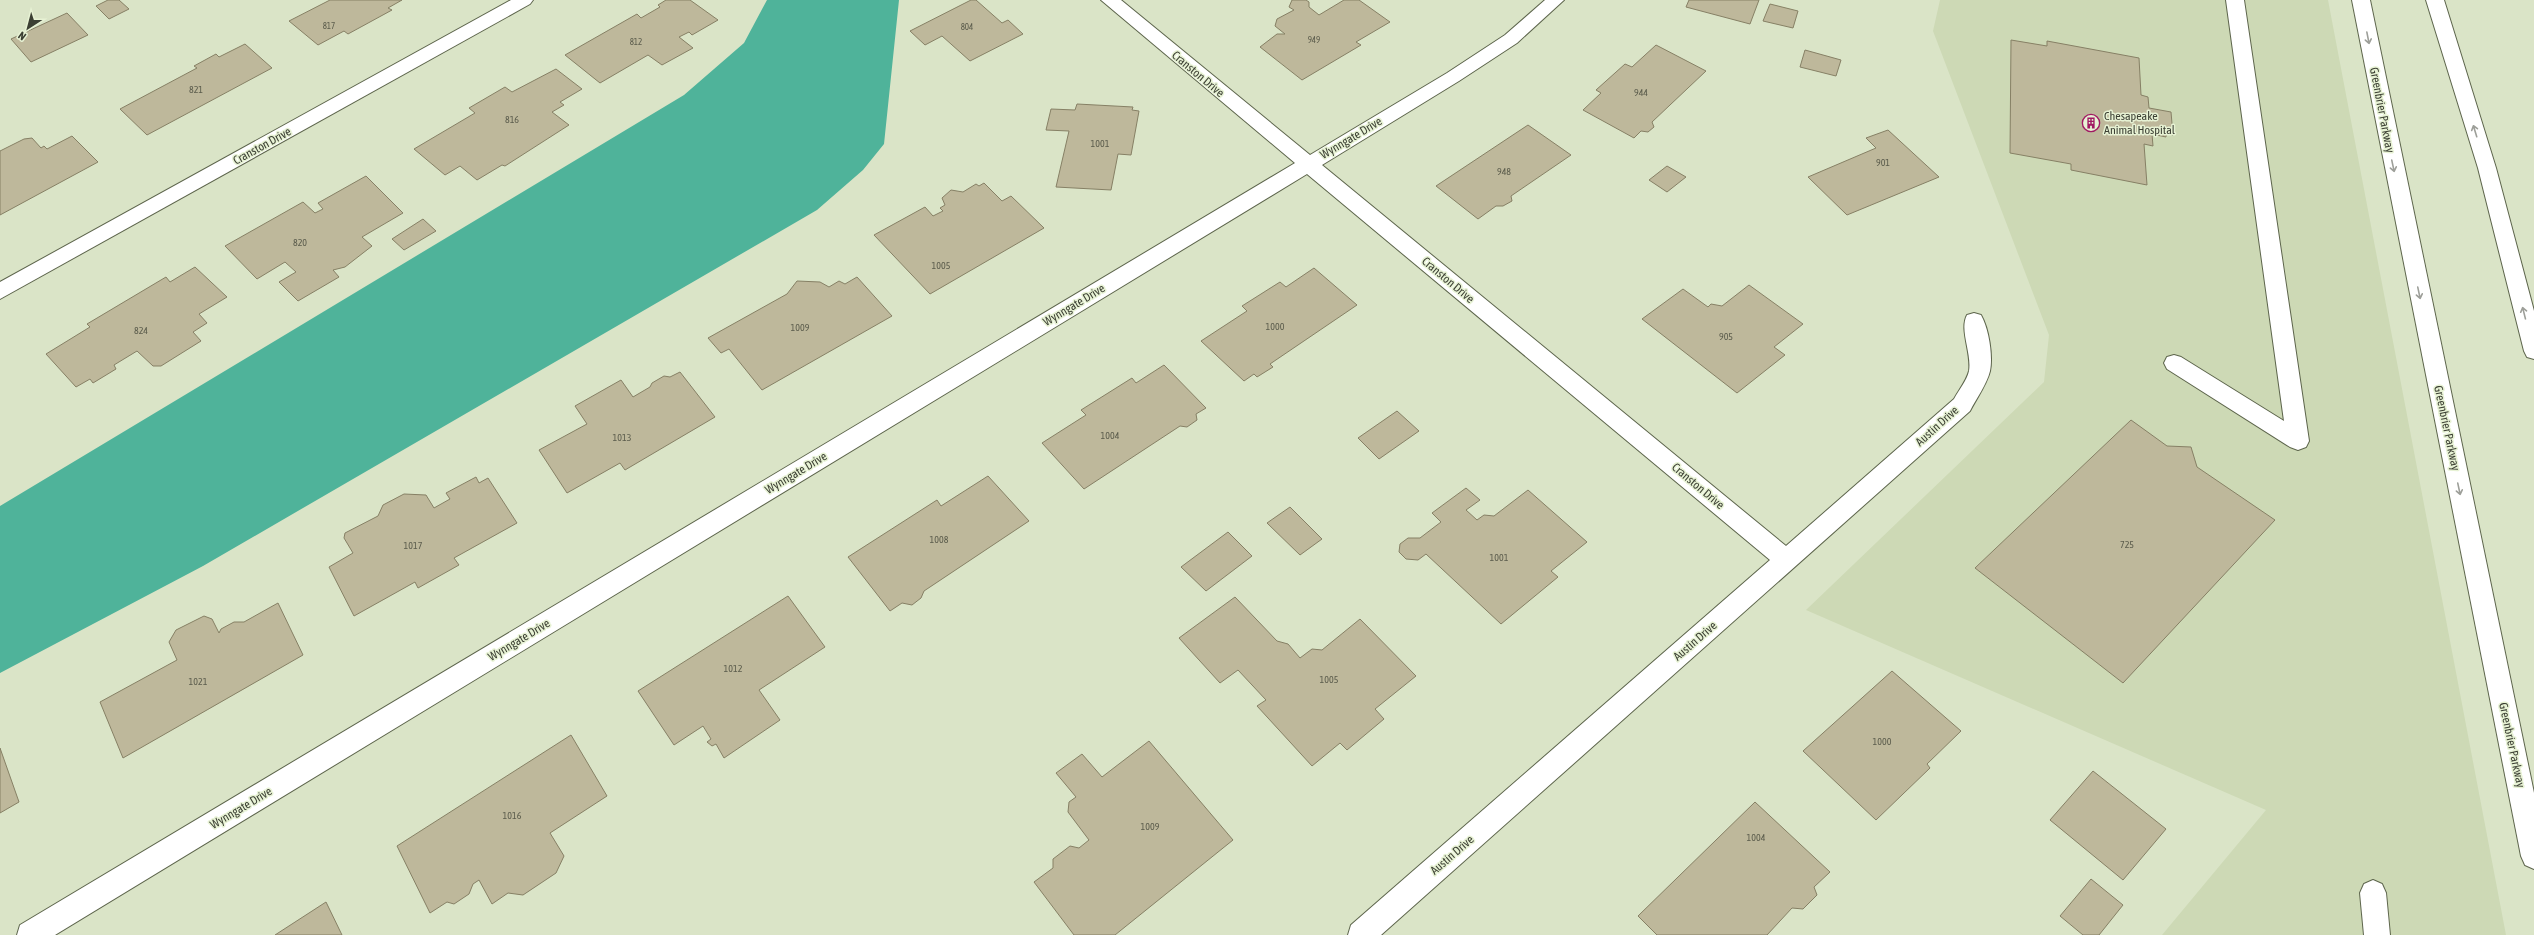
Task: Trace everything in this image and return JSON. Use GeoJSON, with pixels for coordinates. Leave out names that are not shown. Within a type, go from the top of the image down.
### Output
{"type":"FeatureCollection","features":[{"type":"Feature","properties":{"kind":"street","name":"Cranston Drive"},"geometry":{"type":"LineString","coordinates":[[0,290],[524,0]]}},
{"type":"Feature","properties":{"kind":"street","name":"Cranston Drive"},"geometry":{"type":"LineString","coordinates":[[1110,0],[1307,165],[1787,560]]}},
{"type":"Feature","properties":{"kind":"street","name":"Wynngate Drive"},"geometry":{"type":"LineString","coordinates":[[30,935],[1453,77],[1511,39],[1554,0]]}},
{"type":"Feature","properties":{"kind":"street"},"geometry":{"type":"LineString","coordinates":[[2174,363],[2298,441],[2235,0]]}},
{"type":"Feature","properties":{"kind":"street","name":"Greenbrier Parkway"},"geometry":{"type":"LineString","coordinates":[[2361,0],[2534,856]]}},
{"type":"Feature","properties":{"kind":"street"},"geometry":{"type":"LineString","coordinates":[[2435,0],[2487,168],[2534,351]]}},
{"type":"Feature","properties":{"kind":"street","name":"Austin Drive"},"geometry":{"type":"LineString","coordinates":[[1361,935],[1962,404],[1979,372],[1980,356],[1974,321]]}},
{"type":"Feature","properties":{"kind":"street"},"geometry":{"type":"LineString","coordinates":[[2373,893],[2377,935]]}},
{"type":"Feature","properties":{"kind":"shaded area"},"geometry":{"type":"Polygon","coordinates":[[[1940,0],[2328,0],[2506,935],[2162,935],[2266,810],[1806,610],[2044,382],[2049,335],[1933,31],[1940,0]]]}},
{"type":"Feature","properties":{"kind":"water"},"geometry":{"type":"Polygon","coordinates":[[[767,0],[899,0],[884,144],[863,170],[817,210],[203,566],[0,673],[0,506],[684,95],[744,43],[767,0]]]}},
{"type":"Feature","properties":{"kind":"building"},"geometry":{"type":"Polygon","coordinates":[[[108,0],[119,0],[129,9],[109,19],[96,6],[108,0]]]}},
{"type":"Feature","properties":{"kind":"building"},"geometry":{"type":"Polygon","coordinates":[[[330,0],[402,0],[388,8],[392,10],[348,34],[344,31],[318,45],[289,21],[330,0]]]}},
{"type":"Feature","properties":{"kind":"building"},"geometry":{"type":"Polygon","coordinates":[[[666,0],[690,0],[718,20],[692,35],[689,32],[679,37],[693,48],[662,65],[648,55],[600,83],[565,55],[637,14],[641,18],[660,7],[658,5],[666,0]]]}},
{"type":"Feature","properties":{"kind":"building"},"geometry":{"type":"Polygon","coordinates":[[[971,0],[976,0],[1002,23],[1008,20],[1023,34],[970,61],[942,36],[925,45],[910,31],[971,0]]]}},
{"type":"Feature","properties":{"kind":"building"},"geometry":{"type":"Polygon","coordinates":[[[1292,0],[1306,0],[1309,2],[1309,7],[1319,15],[1344,0],[1359,0],[1390,22],[1356,42],[1361,45],[1302,80],[1260,47],[1277,34],[1285,34],[1275,26],[1277,19],[1294,10],[1289,7],[1292,0]]]}},
{"type":"Feature","properties":{"kind":"building"},"geometry":{"type":"Polygon","coordinates":[[[1689,0],[1759,0],[1750,24],[1686,7],[1689,0]]]}},
{"type":"Feature","properties":{"kind":"building"},"geometry":{"type":"Polygon","coordinates":[[[1770,4],[1798,11],[1793,28],[1763,21],[1770,4]]]}},
{"type":"Feature","properties":{"kind":"building"},"geometry":{"type":"Polygon","coordinates":[[[67,13],[88,35],[31,62],[11,39],[67,13]]]}},
{"type":"Feature","properties":{"kind":"building","name":"Chesapeake Animal Hospital"},"geometry":{"type":"Polygon","coordinates":[[[2011,40],[2047,46],[2047,41],[2139,58],[2141,95],[2148,97],[2149,108],[2171,112],[2173,135],[2166,133],[2166,137],[2152,134],[2153,146],[2144,144],[2147,185],[2071,170],[2071,164],[2010,153],[2011,40]]]}},
{"type":"Feature","properties":{"kind":"building"},"geometry":{"type":"Polygon","coordinates":[[[245,44],[272,68],[147,135],[120,109],[197,68],[194,66],[216,54],[219,57],[245,44]]]}},
{"type":"Feature","properties":{"kind":"building"},"geometry":{"type":"Polygon","coordinates":[[[1656,45],[1706,71],[1652,122],[1654,127],[1648,132],[1641,131],[1634,138],[1583,110],[1601,93],[1596,90],[1625,64],[1632,67],[1656,45]]]}},
{"type":"Feature","properties":{"kind":"building"},"geometry":{"type":"Polygon","coordinates":[[[1805,50],[1841,60],[1836,76],[1800,67],[1805,50]]]}},
{"type":"Feature","properties":{"kind":"building"},"geometry":{"type":"Polygon","coordinates":[[[556,69],[582,89],[560,102],[564,105],[552,112],[569,125],[505,166],[502,165],[477,180],[460,166],[445,175],[414,149],[475,113],[469,108],[505,87],[512,92],[556,69]]]}},
{"type":"Feature","properties":{"kind":"building"},"geometry":{"type":"Polygon","coordinates":[[[1077,104],[1133,107],[1132,110],[1139,111],[1131,155],[1118,154],[1111,190],[1056,187],[1069,131],[1046,130],[1051,109],[1075,110],[1077,104]]]}},
{"type":"Feature","properties":{"kind":"building"},"geometry":{"type":"Polygon","coordinates":[[[1528,125],[1571,155],[1511,196],[1512,201],[1503,206],[1496,206],[1478,219],[1436,186],[1528,125]]]}},
{"type":"Feature","properties":{"kind":"building"},"geometry":{"type":"Polygon","coordinates":[[[1888,130],[1939,177],[1847,215],[1808,177],[1876,148],[1866,138],[1888,130]]]}},
{"type":"Feature","properties":{"kind":"building"},"geometry":{"type":"Polygon","coordinates":[[[72,136],[98,162],[0,215],[0,151],[24,139],[32,138],[41,148],[44,146],[47,149],[72,136]]]}},
{"type":"Feature","properties":{"kind":"building"},"geometry":{"type":"Polygon","coordinates":[[[1667,166],[1686,177],[1667,192],[1649,180],[1667,166]]]}},
{"type":"Feature","properties":{"kind":"building"},"geometry":{"type":"Polygon","coordinates":[[[366,176],[403,213],[362,237],[372,246],[345,267],[333,270],[339,277],[298,301],[279,282],[296,272],[285,262],[257,279],[225,246],[303,202],[315,213],[323,209],[318,203],[366,176]]]}},
{"type":"Feature","properties":{"kind":"building"},"geometry":{"type":"Polygon","coordinates":[[[984,183],[1002,201],[1011,196],[1044,228],[930,294],[874,235],[925,207],[933,216],[943,211],[940,208],[945,205],[942,198],[951,190],[963,192],[976,184],[979,186],[984,183]]]}},
{"type":"Feature","properties":{"kind":"building"},"geometry":{"type":"Polygon","coordinates":[[[423,219],[436,231],[404,250],[392,239],[423,219]]]}},
{"type":"Feature","properties":{"kind":"building"},"geometry":{"type":"Polygon","coordinates":[[[195,267],[227,297],[199,314],[207,323],[193,332],[201,341],[161,366],[153,366],[137,351],[114,365],[116,369],[93,383],[90,379],[76,387],[46,354],[90,327],[87,324],[166,277],[170,282],[195,267]]]}},
{"type":"Feature","properties":{"kind":"building"},"geometry":{"type":"Polygon","coordinates":[[[1314,268],[1357,305],[1270,364],[1273,367],[1257,377],[1254,374],[1244,381],[1201,341],[1247,311],[1242,306],[1280,282],[1286,287],[1314,268]]]}},
{"type":"Feature","properties":{"kind":"building"},"geometry":{"type":"Polygon","coordinates":[[[857,277],[892,316],[762,390],[729,349],[721,353],[708,338],[787,294],[797,281],[820,282],[829,287],[839,281],[845,284],[857,277]]]}},
{"type":"Feature","properties":{"kind":"building"},"geometry":{"type":"Polygon","coordinates":[[[1749,285],[1803,324],[1774,347],[1785,355],[1737,393],[1642,319],[1683,289],[1708,307],[1711,304],[1722,306],[1749,285]]]}},
{"type":"Feature","properties":{"kind":"building"},"geometry":{"type":"Polygon","coordinates":[[[1164,365],[1206,408],[1196,414],[1197,420],[1187,427],[1180,426],[1084,489],[1042,443],[1086,415],[1081,410],[1132,378],[1136,383],[1164,365]]]}},
{"type":"Feature","properties":{"kind":"building"},"geometry":{"type":"Polygon","coordinates":[[[680,372],[715,417],[625,470],[620,463],[567,493],[539,450],[587,424],[575,406],[621,380],[633,397],[650,387],[652,383],[664,376],[670,377],[680,372]]]}},
{"type":"Feature","properties":{"kind":"building"},"geometry":{"type":"Polygon","coordinates":[[[1397,411],[1419,431],[1379,459],[1358,438],[1397,411]]]}},
{"type":"Feature","properties":{"kind":"building"},"geometry":{"type":"Polygon","coordinates":[[[2131,420],[2167,446],[2191,447],[2197,467],[2275,520],[2123,683],[1975,568],[2131,420]]]}},
{"type":"Feature","properties":{"kind":"building"},"geometry":{"type":"Polygon","coordinates":[[[988,476],[1029,521],[924,591],[921,598],[912,605],[902,603],[890,611],[848,557],[937,500],[941,506],[988,476]]]}},
{"type":"Feature","properties":{"kind":"building"},"geometry":{"type":"Polygon","coordinates":[[[476,477],[479,483],[488,478],[517,523],[454,558],[459,565],[418,588],[415,582],[354,616],[329,567],[353,553],[344,538],[345,533],[378,516],[383,505],[404,494],[426,495],[434,508],[450,499],[446,493],[476,477]]]}},
{"type":"Feature","properties":{"kind":"building"},"geometry":{"type":"Polygon","coordinates":[[[1466,488],[1480,500],[1466,510],[1477,520],[1484,515],[1494,516],[1528,490],[1587,542],[1551,571],[1558,577],[1501,624],[1426,554],[1418,560],[1406,559],[1399,552],[1400,544],[1408,538],[1420,538],[1441,522],[1432,513],[1466,488]]]}},
{"type":"Feature","properties":{"kind":"building"},"geometry":{"type":"Polygon","coordinates":[[[1290,507],[1322,539],[1300,555],[1267,523],[1290,507]]]}},
{"type":"Feature","properties":{"kind":"building"},"geometry":{"type":"Polygon","coordinates":[[[1228,532],[1252,556],[1206,591],[1181,567],[1228,532]]]}},
{"type":"Feature","properties":{"kind":"building"},"geometry":{"type":"Polygon","coordinates":[[[788,596],[825,647],[759,690],[780,720],[724,758],[716,744],[712,746],[707,742],[711,739],[703,726],[674,745],[638,691],[788,596]]]}},
{"type":"Feature","properties":{"kind":"building"},"geometry":{"type":"Polygon","coordinates":[[[1235,597],[1277,641],[1288,644],[1300,658],[1312,649],[1322,650],[1360,619],[1416,676],[1375,709],[1384,719],[1347,750],[1340,743],[1312,766],[1257,706],[1266,700],[1238,670],[1220,683],[1179,638],[1235,597]]]}},
{"type":"Feature","properties":{"kind":"building"},"geometry":{"type":"Polygon","coordinates":[[[278,603],[303,655],[123,758],[100,702],[177,660],[169,642],[176,630],[204,616],[212,619],[219,633],[221,629],[234,622],[244,622],[278,603]]]}},
{"type":"Feature","properties":{"kind":"building"},"geometry":{"type":"Polygon","coordinates":[[[1892,671],[1961,731],[1927,764],[1930,768],[1876,820],[1803,751],[1892,671]]]}},
{"type":"Feature","properties":{"kind":"building"},"geometry":{"type":"Polygon","coordinates":[[[571,735],[607,796],[550,833],[564,856],[556,873],[523,895],[508,893],[492,904],[479,880],[473,884],[469,894],[454,904],[447,902],[430,913],[397,846],[571,735]]]}},
{"type":"Feature","properties":{"kind":"building"},"geometry":{"type":"Polygon","coordinates":[[[1149,741],[1233,840],[1115,935],[1074,935],[1034,882],[1053,868],[1053,859],[1070,846],[1079,848],[1089,840],[1068,812],[1069,802],[1076,797],[1056,773],[1082,754],[1102,777],[1149,741]]]}},
{"type":"Feature","properties":{"kind":"building"},"geometry":{"type":"Polygon","coordinates":[[[0,748],[19,802],[0,813],[0,748]]]}},
{"type":"Feature","properties":{"kind":"building"},"geometry":{"type":"Polygon","coordinates":[[[2093,771],[2166,829],[2123,880],[2050,820],[2093,771]]]}},
{"type":"Feature","properties":{"kind":"building"},"geometry":{"type":"Polygon","coordinates":[[[1755,802],[1830,872],[1814,887],[1817,895],[1803,909],[1792,908],[1767,935],[1657,935],[1638,916],[1755,802]]]}},
{"type":"Feature","properties":{"kind":"building"},"geometry":{"type":"Polygon","coordinates":[[[2091,879],[2123,905],[2099,935],[2083,935],[2060,916],[2091,879]]]}},
{"type":"Feature","properties":{"kind":"building"},"geometry":{"type":"Polygon","coordinates":[[[326,902],[342,935],[275,935],[326,902]]]}},
{"type":"Feature","properties":{"kind":"place","name":"Chesapeake Animal Hospital"},"geometry":{"type":"Point","coordinates":[2091,123]}}]}
